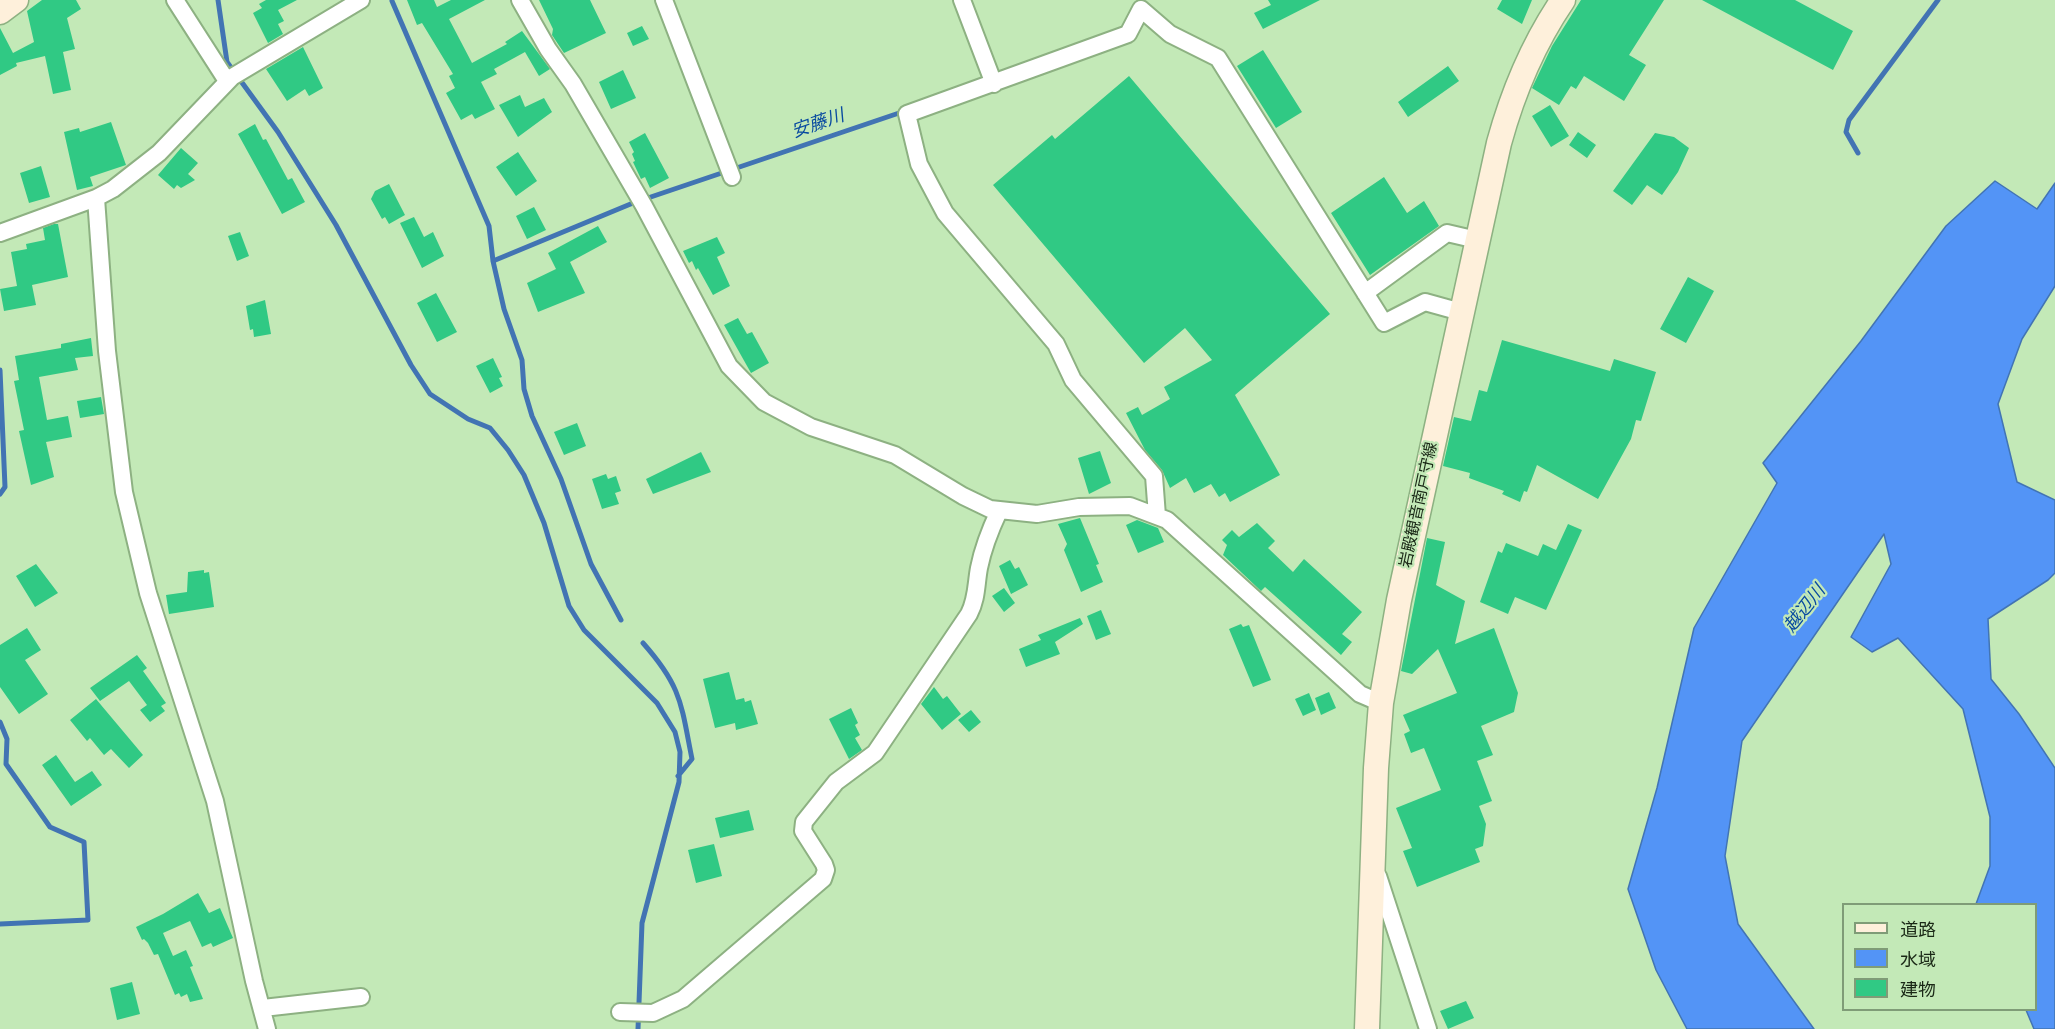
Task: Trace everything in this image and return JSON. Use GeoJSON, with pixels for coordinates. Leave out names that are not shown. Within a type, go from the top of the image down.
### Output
{"type":"FeatureCollection","features":[{"type":"Feature","properties":{"kind":"main road"},"geometry":{"type":"LineString","coordinates":[[0,12],[16,0]]}},
{"type":"Feature","properties":{"kind":"main road","name":"岩殿観音南戸守線"},"geometry":{"type":"LineString","coordinates":[[1367,1029],[1381,703],[1399,600],[1477,240],[1512,97],[1546,25],[1563,0]]}},
{"type":"Feature","properties":{"kind":"street"},"geometry":{"type":"LineString","coordinates":[[175,0],[227,81]]}},
{"type":"Feature","properties":{"kind":"street"},"geometry":{"type":"LineString","coordinates":[[0,233],[96,198],[120,183],[159,153],[227,81],[361,0]]}},
{"type":"Feature","properties":{"kind":"street"},"geometry":{"type":"LineString","coordinates":[[520,0],[548,50],[573,84],[644,206],[729,366],[764,402],[811,427],[895,455],[973,502],[999,511],[1037,514],[1079,507],[1130,506],[1167,520],[1360,694],[1381,703]]}},
{"type":"Feature","properties":{"kind":"street"},"geometry":{"type":"LineString","coordinates":[[664,0],[732,177]]}},
{"type":"Feature","properties":{"kind":"street"},"geometry":{"type":"LineString","coordinates":[[962,0],[994,84]]}},
{"type":"Feature","properties":{"kind":"street"},"geometry":{"type":"LineString","coordinates":[[1157,516],[1154,476],[1073,380],[1056,344],[945,213],[919,164],[907,114],[1128,34],[1141,9],[1170,34],[1218,58],[1384,322],[1425,302],[1461,312]]}},
{"type":"Feature","properties":{"kind":"street"},"geometry":{"type":"LineString","coordinates":[[96,198],[107,351],[124,492],[148,593],[215,801],[254,981],[267,1029]]}},
{"type":"Feature","properties":{"kind":"street"},"geometry":{"type":"LineString","coordinates":[[1365,293],[1447,233],[1477,240]]}},
{"type":"Feature","properties":{"kind":"street"},"geometry":{"type":"LineString","coordinates":[[624,1012],[651,1012],[665,1009],[694,991],[823,879],[826,870],[824,864],[804,831],[804,822],[836,782],[875,753],[969,614],[975,602],[978,571],[986,537],[999,511]]}},
{"type":"Feature","properties":{"kind":"street"},"geometry":{"type":"LineString","coordinates":[[1373,859],[1428,1029]]}},
{"type":"Feature","properties":{"kind":"street"},"geometry":{"type":"LineString","coordinates":[[262,1008],[361,997]]}},
{"type":"Feature","properties":{"kind":"water","name":"越辺川"},"geometry":{"type":"Polygon","coordinates":[[[1995,181],[2037,209],[2055,183],[2055,286],[2022,339],[1998,404],[2017,482],[2055,500],[2055,573],[2048,580],[1988,619],[1991,679],[2019,714],[2055,768],[2055,1029],[2034,1029],[2026,1011],[2037,1011],[2037,903],[1976,903],[1990,866],[1990,817],[1963,709],[1898,638],[1872,652],[1851,637],[1891,564],[1884,534],[1742,741],[1725,856],[1738,924],[1814,1029],[1687,1029],[1656,970],[1628,889],[1657,788],[1694,628],[1777,483],[1763,463],[1861,341],[1946,226],[1995,181]]]}},
{"type":"Feature","properties":{"kind":"building"},"geometry":{"type":"Polygon","coordinates":[[[42,0],[76,0],[81,9],[67,18],[75,49],[63,52],[71,90],[53,94],[45,56],[16,63],[17,66],[0,75],[0,28],[13,53],[34,42],[27,11],[42,0]]]}},
{"type":"Feature","properties":{"kind":"building"},"geometry":{"type":"Polygon","coordinates":[[[266,0],[297,0],[278,10],[284,21],[278,24],[283,34],[268,43],[253,13],[262,8],[259,4],[266,0]]]}},
{"type":"Feature","properties":{"kind":"building"},"geometry":{"type":"Polygon","coordinates":[[[407,0],[434,0],[437,7],[451,0],[485,0],[449,19],[472,63],[507,44],[505,42],[522,31],[550,69],[539,76],[525,52],[494,69],[497,74],[481,82],[495,109],[475,119],[472,114],[461,120],[446,93],[455,88],[449,76],[453,74],[422,23],[417,25],[407,0]]]}},
{"type":"Feature","properties":{"kind":"building"},"geometry":{"type":"Polygon","coordinates":[[[539,0],[590,0],[606,33],[564,53],[552,35],[553,29],[539,0]]]}},
{"type":"Feature","properties":{"kind":"building"},"geometry":{"type":"Polygon","coordinates":[[[1268,0],[1320,0],[1263,29],[1254,13],[1271,5],[1268,0]]]}},
{"type":"Feature","properties":{"kind":"building"},"geometry":{"type":"Polygon","coordinates":[[[1502,0],[1532,0],[1522,24],[1497,9],[1502,0]]]}},
{"type":"Feature","properties":{"kind":"building"},"geometry":{"type":"Polygon","coordinates":[[[1581,0],[1664,0],[1629,55],[1646,65],[1624,101],[1584,76],[1576,89],[1571,86],[1559,105],[1532,88],[1552,46],[1581,0]]]}},
{"type":"Feature","properties":{"kind":"building"},"geometry":{"type":"Polygon","coordinates":[[[1702,0],[1795,0],[1853,31],[1833,70],[1702,0]]]}},
{"type":"Feature","properties":{"kind":"building"},"geometry":{"type":"Polygon","coordinates":[[[642,26],[649,39],[633,46],[627,33],[642,26]]]}},
{"type":"Feature","properties":{"kind":"building"},"geometry":{"type":"Polygon","coordinates":[[[303,47],[323,88],[309,96],[305,89],[287,101],[266,69],[303,47]]]}},
{"type":"Feature","properties":{"kind":"building"},"geometry":{"type":"Polygon","coordinates":[[[1263,50],[1302,112],[1276,128],[1237,66],[1263,50]]]}},
{"type":"Feature","properties":{"kind":"building"},"geometry":{"type":"Polygon","coordinates":[[[1448,66],[1459,81],[1408,117],[1398,102],[1448,66]]]}},
{"type":"Feature","properties":{"kind":"building"},"geometry":{"type":"Polygon","coordinates":[[[623,70],[636,98],[611,109],[599,82],[623,70]]]}},
{"type":"Feature","properties":{"kind":"building"},"geometry":{"type":"Polygon","coordinates":[[[1129,76],[1330,314],[1235,395],[1280,475],[1230,502],[1225,493],[1219,497],[1211,484],[1194,493],[1186,478],[1170,488],[1162,470],[1145,450],[1126,413],[1138,407],[1142,415],[1170,399],[1164,387],[1212,360],[1185,328],[1144,363],[993,185],[1052,135],[1055,139],[1129,76]]]}},
{"type":"Feature","properties":{"kind":"building"},"geometry":{"type":"Polygon","coordinates":[[[520,95],[525,107],[544,98],[552,112],[518,137],[499,105],[520,95]]]}},
{"type":"Feature","properties":{"kind":"building"},"geometry":{"type":"Polygon","coordinates":[[[1550,105],[1569,136],[1551,147],[1532,116],[1550,105]]]}},
{"type":"Feature","properties":{"kind":"building"},"geometry":{"type":"Polygon","coordinates":[[[111,122],[126,165],[90,177],[93,186],[77,190],[64,132],[79,128],[80,132],[111,122]]]}},
{"type":"Feature","properties":{"kind":"building"},"geometry":{"type":"Polygon","coordinates":[[[255,124],[263,140],[266,139],[288,180],[292,178],[305,202],[282,214],[238,134],[255,124]]]}},
{"type":"Feature","properties":{"kind":"building"},"geometry":{"type":"Polygon","coordinates":[[[1578,132],[1596,145],[1587,158],[1569,145],[1578,132]]]}},
{"type":"Feature","properties":{"kind":"building"},"geometry":{"type":"Polygon","coordinates":[[[645,133],[669,178],[650,188],[645,177],[641,179],[633,162],[635,161],[632,154],[634,152],[629,142],[645,133]]]}},
{"type":"Feature","properties":{"kind":"building"},"geometry":{"type":"Polygon","coordinates":[[[1655,133],[1674,137],[1689,148],[1678,172],[1662,195],[1647,185],[1632,205],[1613,191],[1655,133]]]}},
{"type":"Feature","properties":{"kind":"building"},"geometry":{"type":"Polygon","coordinates":[[[181,148],[198,163],[188,174],[195,180],[181,188],[177,185],[174,189],[158,175],[181,148]]]}},
{"type":"Feature","properties":{"kind":"building"},"geometry":{"type":"Polygon","coordinates":[[[518,152],[537,181],[516,196],[496,167],[518,152]]]}},
{"type":"Feature","properties":{"kind":"building"},"geometry":{"type":"Polygon","coordinates":[[[41,166],[50,197],[29,203],[20,173],[41,166]]]}},
{"type":"Feature","properties":{"kind":"building"},"geometry":{"type":"Polygon","coordinates":[[[1384,177],[1407,213],[1424,201],[1439,226],[1370,275],[1331,213],[1384,177]]]}},
{"type":"Feature","properties":{"kind":"building"},"geometry":{"type":"Polygon","coordinates":[[[389,184],[405,215],[389,224],[385,217],[382,219],[371,199],[375,191],[389,184]]]}},
{"type":"Feature","properties":{"kind":"building"},"geometry":{"type":"Polygon","coordinates":[[[534,207],[546,230],[527,239],[516,216],[534,207]]]}},
{"type":"Feature","properties":{"kind":"building"},"geometry":{"type":"Polygon","coordinates":[[[414,217],[424,237],[433,232],[444,256],[422,268],[400,223],[414,217]]]}},
{"type":"Feature","properties":{"kind":"building"},"geometry":{"type":"Polygon","coordinates":[[[58,224],[68,277],[32,285],[36,305],[4,311],[0,289],[17,286],[11,252],[27,249],[26,244],[45,240],[43,228],[58,224]]]}},
{"type":"Feature","properties":{"kind":"building"},"geometry":{"type":"Polygon","coordinates":[[[598,226],[607,242],[570,262],[585,293],[538,312],[527,283],[556,269],[548,253],[598,226]]]}},
{"type":"Feature","properties":{"kind":"building"},"geometry":{"type":"Polygon","coordinates":[[[240,232],[249,256],[237,261],[228,236],[240,232]]]}},
{"type":"Feature","properties":{"kind":"building"},"geometry":{"type":"Polygon","coordinates":[[[717,237],[725,253],[717,257],[730,286],[713,295],[698,268],[696,270],[692,261],[689,263],[683,251],[717,237]]]}},
{"type":"Feature","properties":{"kind":"building"},"geometry":{"type":"Polygon","coordinates":[[[1688,277],[1714,291],[1686,343],[1660,329],[1688,277]]]}},
{"type":"Feature","properties":{"kind":"building"},"geometry":{"type":"Polygon","coordinates":[[[436,293],[457,332],[437,342],[417,303],[436,293]]]}},
{"type":"Feature","properties":{"kind":"building"},"geometry":{"type":"Polygon","coordinates":[[[265,300],[271,334],[254,337],[253,329],[250,330],[246,306],[265,300]]]}},
{"type":"Feature","properties":{"kind":"building"},"geometry":{"type":"Polygon","coordinates":[[[738,318],[747,334],[752,332],[769,363],[751,373],[724,325],[738,318]]]}},
{"type":"Feature","properties":{"kind":"building"},"geometry":{"type":"Polygon","coordinates":[[[91,338],[93,356],[75,358],[78,370],[39,377],[47,420],[68,416],[72,437],[46,442],[54,477],[31,485],[19,431],[24,430],[14,381],[19,380],[15,356],[61,348],[61,344],[91,338]]]}},
{"type":"Feature","properties":{"kind":"building"},"geometry":{"type":"Polygon","coordinates":[[[1502,340],[1610,371],[1614,359],[1656,372],[1641,421],[1636,420],[1631,439],[1598,499],[1537,465],[1527,492],[1524,491],[1520,502],[1502,494],[1504,491],[1469,478],[1470,473],[1443,466],[1454,417],[1471,421],[1479,390],[1487,392],[1502,340]]]}},
{"type":"Feature","properties":{"kind":"building"},"geometry":{"type":"Polygon","coordinates":[[[493,358],[502,377],[499,378],[503,386],[490,393],[476,366],[493,358]]]}},
{"type":"Feature","properties":{"kind":"building"},"geometry":{"type":"Polygon","coordinates":[[[101,397],[104,414],[80,418],[77,401],[101,397]]]}},
{"type":"Feature","properties":{"kind":"building"},"geometry":{"type":"Polygon","coordinates":[[[577,423],[586,446],[564,455],[554,432],[577,423]]]}},
{"type":"Feature","properties":{"kind":"building"},"geometry":{"type":"Polygon","coordinates":[[[1100,451],[1111,483],[1089,494],[1078,458],[1100,451]]]}},
{"type":"Feature","properties":{"kind":"building"},"geometry":{"type":"Polygon","coordinates":[[[701,452],[711,472],[653,494],[646,479],[701,452]]]}},
{"type":"Feature","properties":{"kind":"building"},"geometry":{"type":"Polygon","coordinates":[[[606,474],[608,479],[616,476],[621,491],[615,493],[619,504],[602,509],[592,479],[606,474]]]}},
{"type":"Feature","properties":{"kind":"building"},"geometry":{"type":"Polygon","coordinates":[[[1080,518],[1099,564],[1096,565],[1103,582],[1081,592],[1064,550],[1067,544],[1058,524],[1080,518]]]}},
{"type":"Feature","properties":{"kind":"building"},"geometry":{"type":"Polygon","coordinates":[[[1137,520],[1158,528],[1164,542],[1138,553],[1126,525],[1137,520]]]}},
{"type":"Feature","properties":{"kind":"building"},"geometry":{"type":"Polygon","coordinates":[[[1257,523],[1275,541],[1268,548],[1293,572],[1304,559],[1362,612],[1342,634],[1352,642],[1341,655],[1265,587],[1261,591],[1223,555],[1227,545],[1222,540],[1232,530],[1239,537],[1257,523]]]}},
{"type":"Feature","properties":{"kind":"building"},"geometry":{"type":"Polygon","coordinates":[[[1568,524],[1582,530],[1546,610],[1515,597],[1508,614],[1480,602],[1498,551],[1502,553],[1506,543],[1538,556],[1543,544],[1556,550],[1568,524]]]}},
{"type":"Feature","properties":{"kind":"building"},"geometry":{"type":"Polygon","coordinates":[[[1427,538],[1445,542],[1436,585],[1465,601],[1455,644],[1494,628],[1518,693],[1514,712],[1481,726],[1493,755],[1477,761],[1492,801],[1479,806],[1486,824],[1483,846],[1475,849],[1480,862],[1417,887],[1403,851],[1412,848],[1396,808],[1441,790],[1424,748],[1411,753],[1404,734],[1410,731],[1403,715],[1457,693],[1438,649],[1412,674],[1401,671],[1427,538]]]}},
{"type":"Feature","properties":{"kind":"building"},"geometry":{"type":"Polygon","coordinates":[[[1010,560],[1015,569],[1019,567],[1028,585],[1011,594],[999,566],[1010,560]]]}},
{"type":"Feature","properties":{"kind":"building"},"geometry":{"type":"Polygon","coordinates":[[[36,564],[58,593],[35,607],[16,576],[36,564]]]}},
{"type":"Feature","properties":{"kind":"building"},"geometry":{"type":"Polygon","coordinates":[[[204,570],[204,573],[209,572],[214,607],[169,614],[166,595],[187,592],[188,572],[204,570]]]}},
{"type":"Feature","properties":{"kind":"building"},"geometry":{"type":"Polygon","coordinates":[[[1004,588],[1015,603],[1004,612],[992,596],[1004,588]]]}},
{"type":"Feature","properties":{"kind":"building"},"geometry":{"type":"Polygon","coordinates":[[[1101,610],[1111,634],[1096,640],[1087,616],[1101,610]]]}},
{"type":"Feature","properties":{"kind":"building"},"geometry":{"type":"Polygon","coordinates":[[[1080,618],[1083,624],[1055,642],[1060,654],[1026,667],[1019,649],[1041,640],[1038,635],[1080,618]]]}},
{"type":"Feature","properties":{"kind":"building"},"geometry":{"type":"Polygon","coordinates":[[[1241,624],[1243,627],[1249,625],[1271,680],[1253,687],[1229,629],[1241,624]]]}},
{"type":"Feature","properties":{"kind":"building"},"geometry":{"type":"Polygon","coordinates":[[[27,628],[41,650],[25,660],[48,694],[19,714],[0,687],[0,645],[27,628]]]}},
{"type":"Feature","properties":{"kind":"building"},"geometry":{"type":"Polygon","coordinates":[[[137,655],[147,668],[143,671],[166,703],[161,706],[165,711],[150,722],[140,710],[147,705],[129,681],[100,701],[90,688],[137,655]]]}},
{"type":"Feature","properties":{"kind":"building"},"geometry":{"type":"Polygon","coordinates":[[[729,672],[736,700],[744,698],[745,702],[751,700],[758,724],[736,730],[735,723],[715,728],[703,679],[729,672]]]}},
{"type":"Feature","properties":{"kind":"building"},"geometry":{"type":"Polygon","coordinates":[[[934,687],[943,699],[947,696],[961,714],[942,730],[921,704],[934,687]]]}},
{"type":"Feature","properties":{"kind":"building"},"geometry":{"type":"Polygon","coordinates":[[[1329,692],[1336,708],[1321,715],[1315,698],[1329,692]]]}},
{"type":"Feature","properties":{"kind":"building"},"geometry":{"type":"Polygon","coordinates":[[[1309,693],[1316,710],[1303,716],[1295,699],[1309,693]]]}},
{"type":"Feature","properties":{"kind":"building"},"geometry":{"type":"Polygon","coordinates":[[[96,699],[143,755],[129,768],[111,749],[104,755],[90,738],[87,741],[70,720],[96,699]]]}},
{"type":"Feature","properties":{"kind":"building"},"geometry":{"type":"Polygon","coordinates":[[[851,708],[858,723],[855,725],[860,735],[855,738],[862,750],[849,759],[829,719],[851,708]]]}},
{"type":"Feature","properties":{"kind":"building"},"geometry":{"type":"Polygon","coordinates":[[[971,710],[981,722],[969,732],[958,720],[971,710]]]}},
{"type":"Feature","properties":{"kind":"building"},"geometry":{"type":"Polygon","coordinates":[[[56,755],[75,782],[92,771],[102,785],[71,806],[42,765],[56,755]]]}},
{"type":"Feature","properties":{"kind":"building"},"geometry":{"type":"Polygon","coordinates":[[[749,810],[754,830],[720,838],[715,818],[749,810]]]}},
{"type":"Feature","properties":{"kind":"building"},"geometry":{"type":"Polygon","coordinates":[[[714,844],[722,876],[696,883],[688,850],[714,844]]]}},
{"type":"Feature","properties":{"kind":"building"},"geometry":{"type":"Polygon","coordinates":[[[198,893],[209,913],[220,908],[233,938],[213,947],[211,943],[202,947],[190,921],[163,933],[173,956],[186,950],[193,966],[190,967],[203,999],[190,1002],[187,994],[181,997],[179,993],[175,995],[158,954],[154,955],[148,943],[142,940],[136,927],[198,893]]]}},
{"type":"Feature","properties":{"kind":"building"},"geometry":{"type":"Polygon","coordinates":[[[132,982],[140,1014],[117,1020],[110,988],[132,982]]]}},
{"type":"Feature","properties":{"kind":"building"},"geometry":{"type":"Polygon","coordinates":[[[1466,1001],[1474,1018],[1448,1029],[1440,1011],[1466,1001]]]}},
{"type":"Feature","properties":{"kind":"waterway"},"geometry":{"type":"LineString","coordinates":[[218,0],[227,62],[278,132],[336,225],[411,365],[430,394],[468,419],[490,428],[508,450],[524,475],[544,523],[569,606],[584,630],[657,703],[675,732],[680,752],[679,782],[642,923],[638,1029]]}},
{"type":"Feature","properties":{"kind":"waterway"},"geometry":{"type":"LineString","coordinates":[[1858,153],[1846,132],[1849,120],[1938,0]]}},
{"type":"Feature","properties":{"kind":"waterway"},"geometry":{"type":"LineString","coordinates":[[392,1],[489,226],[493,261],[504,309],[522,360],[524,389],[532,416],[561,479],[591,564],[621,620]]}},
{"type":"Feature","properties":{"kind":"waterway","name":"安藤川"},"geometry":{"type":"LineString","coordinates":[[493,261],[633,203],[905,111]]}},
{"type":"Feature","properties":{"kind":"waterway"},"geometry":{"type":"LineString","coordinates":[[0,370],[5,487],[0,494]]}},
{"type":"Feature","properties":{"kind":"waterway"},"geometry":{"type":"LineString","coordinates":[[643,643],[666,672],[682,710],[692,759],[678,776]]}},
{"type":"Feature","properties":{"kind":"waterway"},"geometry":{"type":"LineString","coordinates":[[0,722],[7,739],[6,764],[50,827],[84,842],[88,920],[0,924]]}}]}
